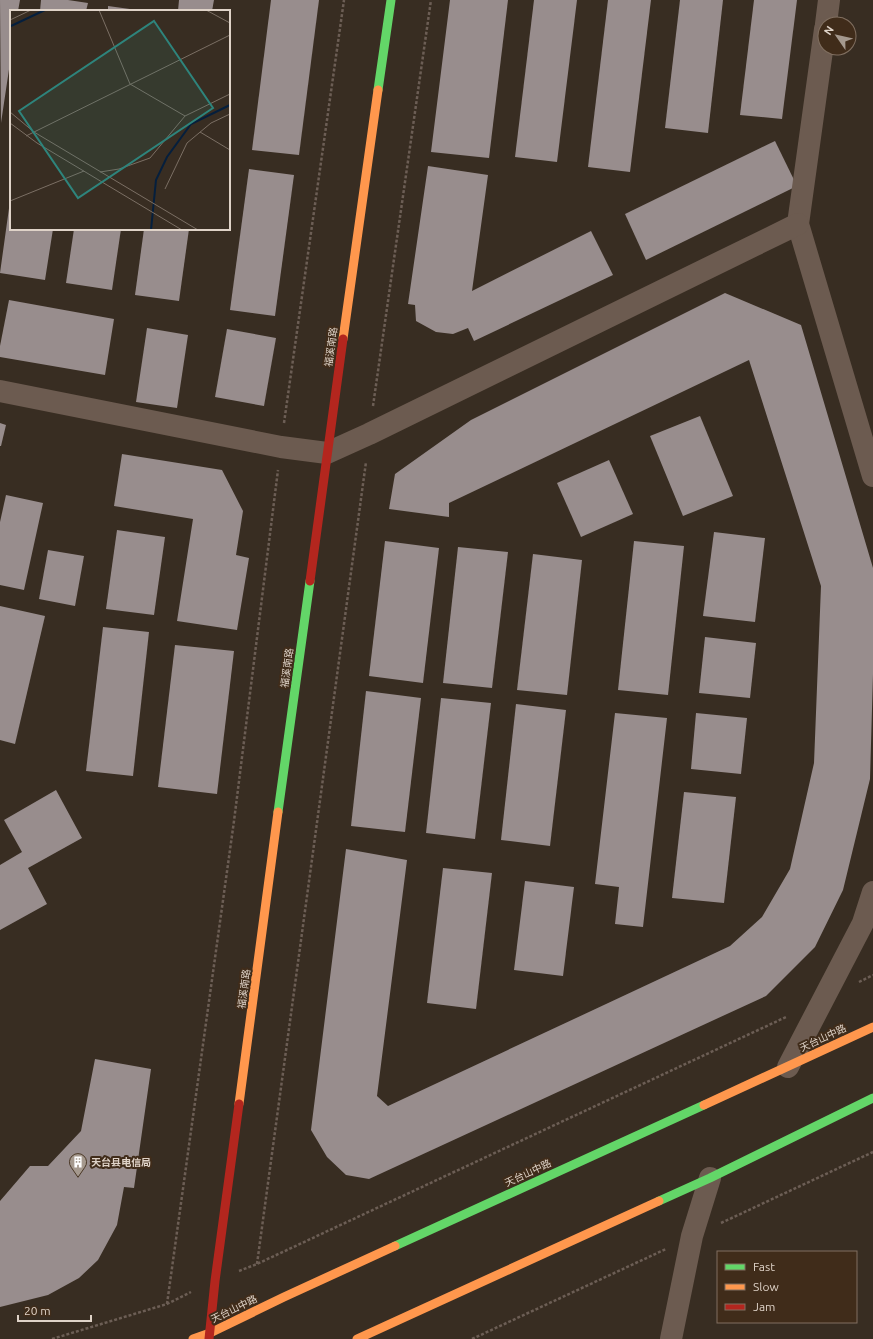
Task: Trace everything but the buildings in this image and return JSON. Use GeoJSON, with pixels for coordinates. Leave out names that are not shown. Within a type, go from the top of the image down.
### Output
{"type":"FeatureCollection","features":[{"type":"Feature","properties":{"kind":"main road","name":"福溪南路"},"geometry":{"type":"LineString","coordinates":[[210,1336],[215,1280],[327,453],[391,0]]}},
{"type":"Feature","properties":{"kind":"main road","name":"天台山中路"},"geometry":{"type":"LineString","coordinates":[[193,1339],[210,1336],[284,1297],[873,1027]]}},
{"type":"Feature","properties":{"kind":"main road"},"geometry":{"type":"LineString","coordinates":[[357,1339],[710,1178],[873,1098]]}},
{"type":"Feature","properties":{"kind":"street"},"geometry":{"type":"LineString","coordinates":[[827,16],[829,0]]}},
{"type":"Feature","properties":{"kind":"street"},"geometry":{"type":"LineString","coordinates":[[821,56],[798,224],[873,476]]}},
{"type":"Feature","properties":{"kind":"street"},"geometry":{"type":"LineString","coordinates":[[0,391],[281,447],[327,453],[369,434],[798,224]]}},
{"type":"Feature","properties":{"kind":"street"},"geometry":{"type":"LineString","coordinates":[[788,1067],[863,923],[873,892]]}},
{"type":"Feature","properties":{"kind":"street"},"geometry":{"type":"LineString","coordinates":[[671,1339],[692,1236],[710,1178]]}},
{"type":"Feature","properties":{"kind":"path"},"geometry":{"type":"LineString","coordinates":[[167,1304],[234,821],[281,447],[344,0]]}},
{"type":"Feature","properties":{"kind":"path"},"geometry":{"type":"LineString","coordinates":[[257,1264],[369,434],[431,0]]}},
{"type":"Feature","properties":{"kind":"path"},"geometry":{"type":"LineString","coordinates":[[859,982],[873,975]]}},
{"type":"Feature","properties":{"kind":"path"},"geometry":{"type":"LineString","coordinates":[[52,1339],[167,1304],[215,1280],[257,1264],[823,1000]]}},
{"type":"Feature","properties":{"kind":"traffic: fast"},"geometry":{"type":"LineString","coordinates":[[378,90],[391,0]]}},
{"type":"Feature","properties":{"kind":"traffic: fast"},"geometry":{"type":"LineString","coordinates":[[278,812],[310,581]]}},
{"type":"Feature","properties":{"kind":"traffic: fast"},"geometry":{"type":"LineString","coordinates":[[659,1201],[710,1178],[873,1098]]}},
{"type":"Feature","properties":{"kind":"traffic: fast"},"geometry":{"type":"LineString","coordinates":[[395,1246],[704,1105]]}},
{"type":"Feature","properties":{"kind":"traffic: slow"},"geometry":{"type":"LineString","coordinates":[[343,339],[378,90]]}},
{"type":"Feature","properties":{"kind":"traffic: slow"},"geometry":{"type":"LineString","coordinates":[[239,1104],[278,812]]}},
{"type":"Feature","properties":{"kind":"traffic: slow"},"geometry":{"type":"LineString","coordinates":[[704,1105],[873,1027]]}},
{"type":"Feature","properties":{"kind":"traffic: slow"},"geometry":{"type":"LineString","coordinates":[[357,1339],[659,1201]]}},
{"type":"Feature","properties":{"kind":"traffic: slow"},"geometry":{"type":"LineString","coordinates":[[193,1339],[210,1333],[395,1246]]}},
{"type":"Feature","properties":{"kind":"traffic: jam"},"geometry":{"type":"LineString","coordinates":[[310,581],[343,339]]}},
{"type":"Feature","properties":{"kind":"traffic: jam"},"geometry":{"type":"LineString","coordinates":[[209,1339],[215,1281],[239,1104]]}},
{"type":"Feature","properties":{"kind":"place","name":"天台县电信局"},"geometry":{"type":"Point","coordinates":[78,1177]}}]}
